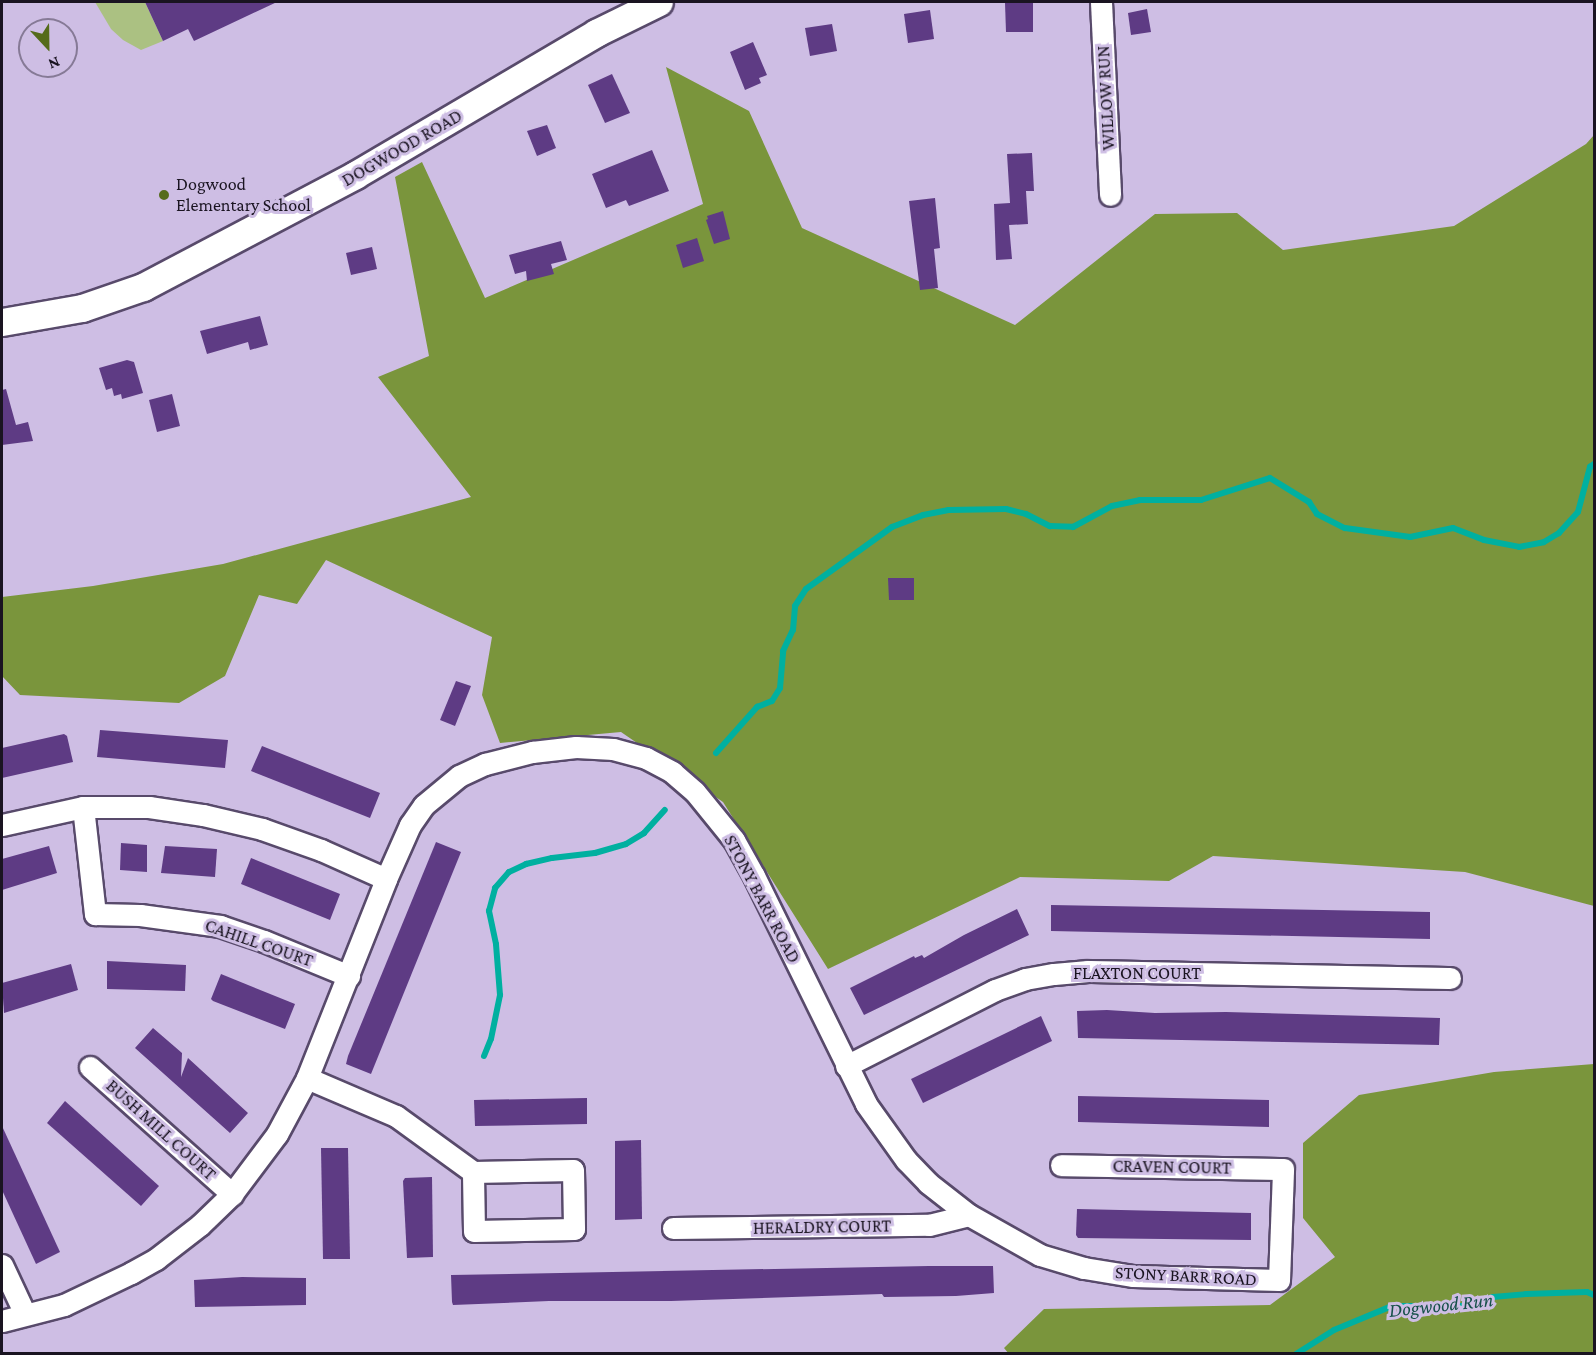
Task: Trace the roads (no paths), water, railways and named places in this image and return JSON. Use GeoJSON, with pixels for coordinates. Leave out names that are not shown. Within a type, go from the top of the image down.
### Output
{"type":"FeatureCollection","features":[{"type":"Feature","properties":{"kind":"street","name":"DOGWOOD ROAD"},"geometry":{"type":"LineString","coordinates":[[2,322],[82,308],[143,287],[365,169],[596,33],[659,2]]}},
{"type":"Feature","properties":{"kind":"street","name":"WILLOW RUN"},"geometry":{"type":"LineString","coordinates":[[1101,2],[1110,195]]}},
{"type":"Feature","properties":{"kind":"street","name":"STONY BARR ROAD"},"geometry":{"type":"LineString","coordinates":[[2,1321],[64,1305],[131,1273],[156,1259],[200,1225],[232,1194],[277,1134],[307,1078],[386,879],[410,825],[424,805],[459,776],[485,764],[532,752],[613,749],[646,758],[672,772],[695,792],[734,840],[866,1104],[906,1160],[928,1183],[969,1215],[1040,1255],[1084,1268],[1133,1276],[1279,1280],[1283,1169]]}},
{"type":"Feature","properties":{"kind":"street"},"geometry":{"type":"LineString","coordinates":[[2,825],[83,807],[149,807],[203,815],[262,830],[321,850],[386,879]]}},
{"type":"Feature","properties":{"kind":"street","name":"CAHILL COURT"},"geometry":{"type":"LineString","coordinates":[[83,807],[95,914],[140,915],[220,926],[264,940],[349,976]]}},
{"type":"Feature","properties":{"kind":"street","name":"FLAXTON COURT"},"geometry":{"type":"LineString","coordinates":[[846,1066],[995,990],[1025,979],[1054,974],[1088,971],[1450,978]]}},
{"type":"Feature","properties":{"kind":"street","name":"BUSH MILL COURT"},"geometry":{"type":"LineString","coordinates":[[90,1067],[232,1194]]}},
{"type":"Feature","properties":{"kind":"street"},"geometry":{"type":"LineString","coordinates":[[307,1078],[396,1116],[473,1172],[573,1170],[574,1229],[474,1231],[473,1172]]}},
{"type":"Feature","properties":{"kind":"street","name":"CRAVEN COURT"},"geometry":{"type":"LineString","coordinates":[[1061,1165],[1283,1169]]}},
{"type":"Feature","properties":{"kind":"street","name":"HERALDRY COURT"},"geometry":{"type":"LineString","coordinates":[[673,1228],[929,1225],[969,1215]]}},
{"type":"Feature","properties":{"kind":"street"},"geometry":{"type":"LineString","coordinates":[[2,1265],[24,1314]]}},
{"type":"Feature","properties":{"kind":"street","name":"STONY BARR ROAD"},"geometry":{"type":"LineString","coordinates":[[2,1316],[24,1314]]}},
{"type":"Feature","properties":{"kind":"waterway"},"geometry":{"type":"LineString","coordinates":[[716,753],[757,707],[772,701],[780,688],[783,651],[793,630],[795,606],[806,589],[892,527],[923,515],[949,510],[1006,509],[1026,514],[1050,526],[1073,527],[1112,506],[1140,500],[1201,500],[1270,478],[1309,502],[1317,514],[1345,528],[1410,537],[1453,528],[1484,540],[1519,547],[1544,542],[1559,533],[1578,512],[1590,467],[1594,464]]}},
{"type":"Feature","properties":{"kind":"waterway"},"geometry":{"type":"LineString","coordinates":[[484,1056],[491,1039],[500,995],[496,944],[489,911],[495,888],[509,872],[526,864],[552,858],[595,853],[626,844],[644,833],[665,810]]}},
{"type":"Feature","properties":{"kind":"waterway","name":"Dogwood Run"},"geometry":{"type":"LineString","coordinates":[[1296,1354],[1334,1330],[1392,1306],[1462,1306],[1493,1297],[1526,1294],[1587,1292],[1594,1295]]}},
{"type":"Feature","properties":{"kind":"place","name":"Dogwood Elementary School"},"geometry":{"type":"Point","coordinates":[164,195]}}]}
